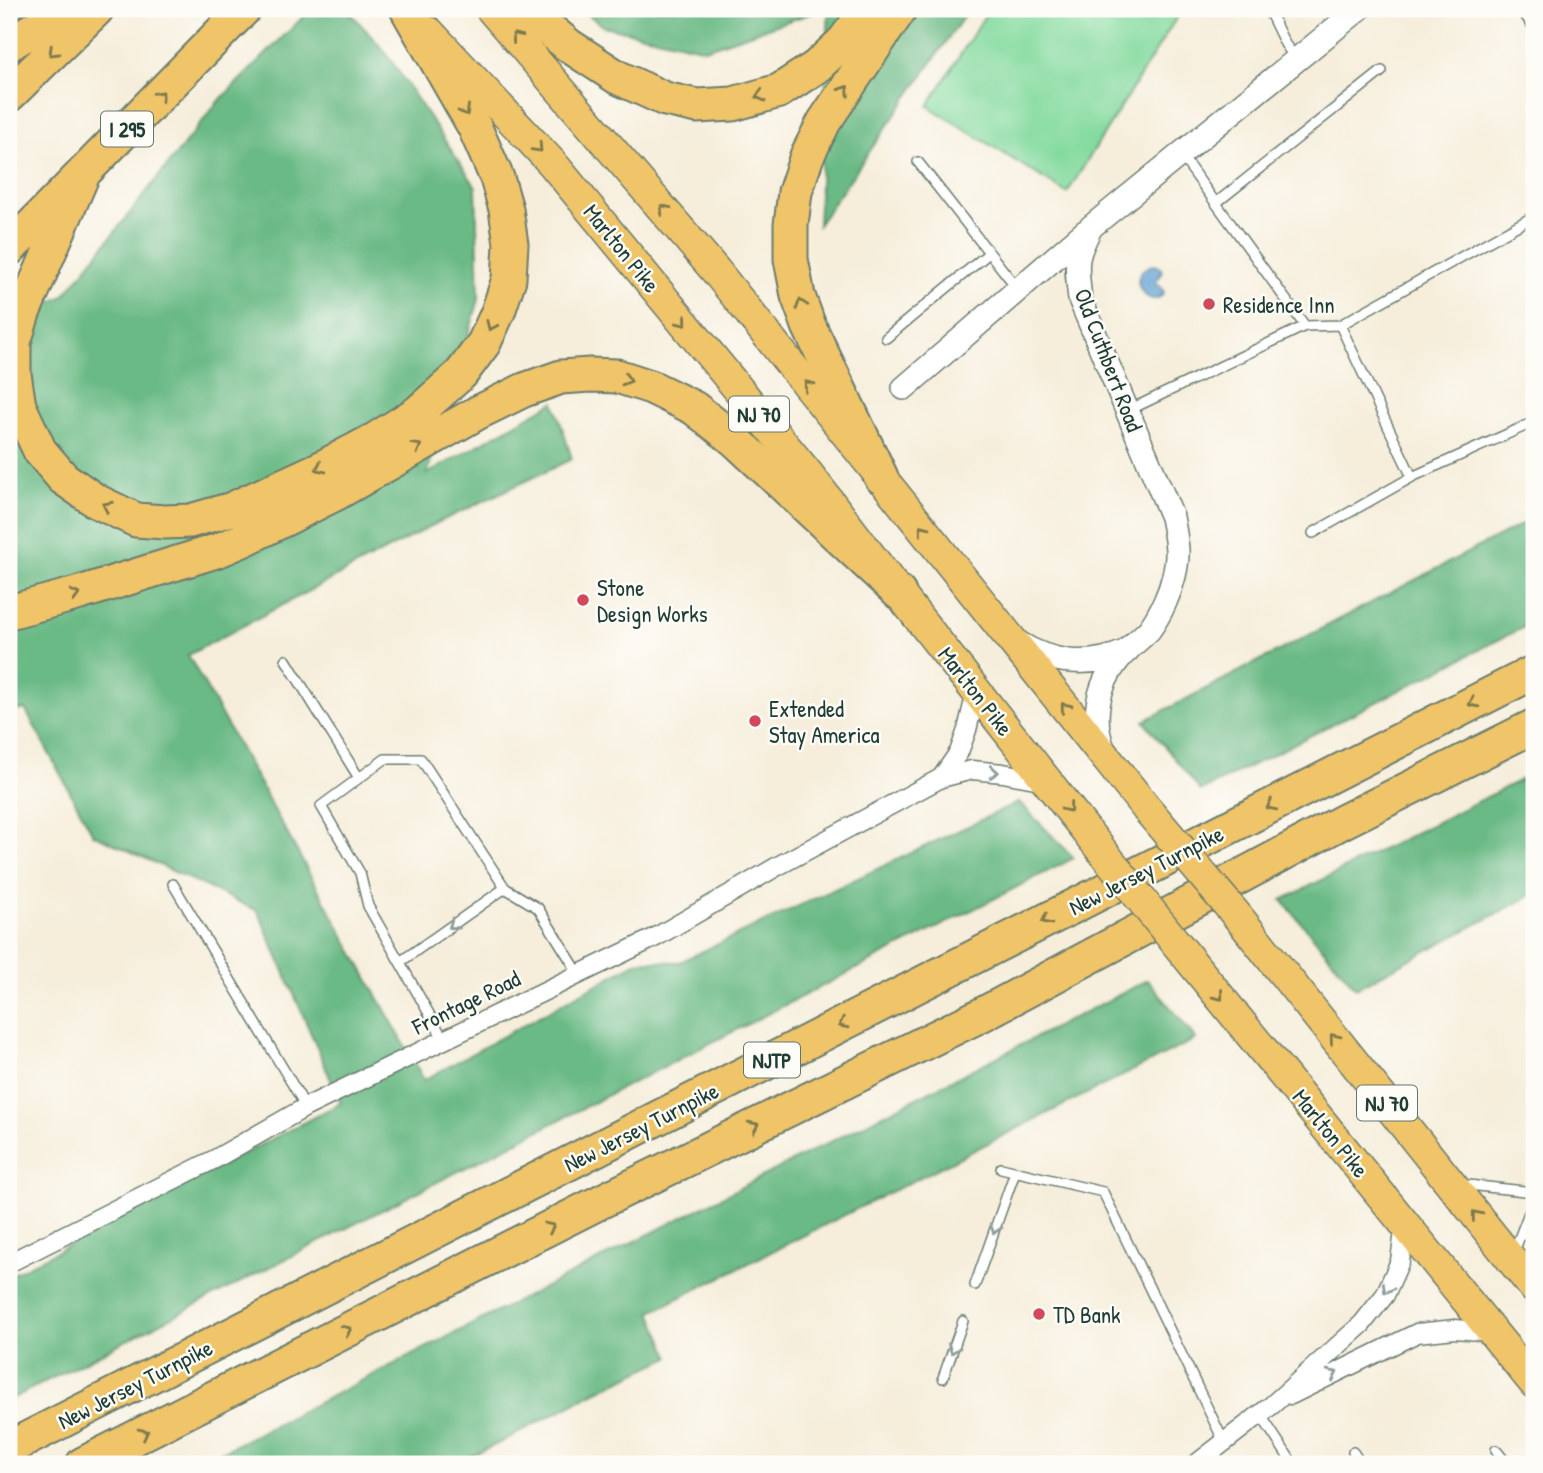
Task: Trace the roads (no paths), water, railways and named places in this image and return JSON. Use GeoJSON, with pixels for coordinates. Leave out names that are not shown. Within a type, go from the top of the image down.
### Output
{"type":"FeatureCollection","features":[{"type":"Feature","properties":{"kind":"highway"},"geometry":{"type":"LineString","coordinates":[[9,44],[67,9]]}},
{"type":"Feature","properties":{"kind":"highway"},"geometry":{"type":"LineString","coordinates":[[9,95],[97,9]]}},
{"type":"Feature","properties":{"kind":"highway","name":"I 295"},"geometry":{"type":"LineString","coordinates":[[9,249],[244,9]]}},
{"type":"Feature","properties":{"kind":"highway"},"geometry":{"type":"LineString","coordinates":[[84,172],[23,313],[14,342],[14,374],[19,406],[40,451],[63,478],[96,501],[136,520],[190,521],[232,509],[319,469],[376,439],[417,413],[461,373],[484,343],[509,279],[511,244],[506,209],[497,178],[474,126],[407,9]]}},
{"type":"Feature","properties":{"kind":"highway","name":"Marlton Pike"},"geometry":{"type":"LineString","coordinates":[[407,9],[553,164],[809,475],[1091,837],[1534,1383]]}},
{"type":"Feature","properties":{"kind":"highway","name":"NJ 70"},"geometry":{"type":"LineString","coordinates":[[491,9],[715,270],[1534,1288]]}},
{"type":"Feature","properties":{"kind":"highway"},"geometry":{"type":"LineString","coordinates":[[525,9],[568,45],[617,76],[665,99],[697,106],[733,104],[779,91],[816,67],[844,41],[867,9]]}},
{"type":"Feature","properties":{"kind":"highway"},"geometry":{"type":"LineString","coordinates":[[881,477],[809,326],[798,296],[791,259],[790,225],[794,192],[807,156],[824,122],[900,9]]}},
{"type":"Feature","properties":{"kind":"highway"},"geometry":{"type":"LineString","coordinates":[[9,612],[219,550],[337,493],[477,413],[524,390],[561,377],[590,375],[617,376],[651,387],[694,408],[735,440],[899,593]]}},
{"type":"Feature","properties":{"kind":"highway","name":"New Jersey Turnpike"},"geometry":{"type":"LineString","coordinates":[[9,1448],[1534,672]]}},
{"type":"Feature","properties":{"kind":"highway","name":"New Jersey Turnpike"},"geometry":{"type":"LineString","coordinates":[[83,1464],[604,1200],[981,1015],[1343,821],[1534,726]]}},
{"type":"Feature","properties":{"kind":"street","name":"Old Cuthbert Road"},"geometry":{"type":"LineString","coordinates":[[1108,760],[1098,732],[1098,702],[1108,674],[1150,628],[1166,600],[1177,551],[1172,517],[1080,299],[1076,265],[1079,248],[1091,227],[1358,9]]}},
{"type":"Feature","properties":{"kind":"street"},"geometry":{"type":"LineString","coordinates":[[904,388],[1091,227]]}},
{"type":"Feature","properties":{"kind":"street","name":"Old Cuthbert Road"},"geometry":{"type":"LineString","coordinates":[[1003,629],[1032,651],[1066,661],[1102,660],[1127,651]]}},
{"type":"Feature","properties":{"kind":"street","name":"Frontage Road"},"geometry":{"type":"LineString","coordinates":[[941,778],[959,752],[976,692]]}},
{"type":"Feature","properties":{"kind":"street","name":"Frontage Road"},"geometry":{"type":"LineString","coordinates":[[9,1263],[215,1159],[306,1108],[656,937],[776,867],[941,778],[972,770],[1047,781]]}},
{"type":"Feature","properties":{"kind":"street"},"geometry":{"type":"LineString","coordinates":[[1196,1464],[1266,1409],[1362,1324],[1385,1295],[1400,1261],[1405,1224]]}},
{"type":"Feature","properties":{"kind":"street"},"geometry":{"type":"LineString","coordinates":[[1266,1409],[1417,1333],[1455,1329],[1493,1332]]}},
{"type":"Feature","properties":{"kind":"lane"},"geometry":{"type":"LineString","coordinates":[[1268,9],[1285,44],[1297,59]]}},
{"type":"Feature","properties":{"kind":"lane"},"geometry":{"type":"LineString","coordinates":[[1521,9],[1534,28]]}},
{"type":"Feature","properties":{"kind":"lane"},"geometry":{"type":"LineString","coordinates":[[1216,203],[1382,71]]}},
{"type":"Feature","properties":{"kind":"lane"},"geometry":{"type":"LineString","coordinates":[[1180,154],[1305,326]]}},
{"type":"Feature","properties":{"kind":"lane"},"geometry":{"type":"LineString","coordinates":[[918,162],[1018,290]]}},
{"type":"Feature","properties":{"kind":"lane"},"geometry":{"type":"LineString","coordinates":[[1127,410],[1305,326],[1340,325],[1529,219]]}},
{"type":"Feature","properties":{"kind":"lane"},"geometry":{"type":"LineString","coordinates":[[886,338],[989,253]]}},
{"type":"Feature","properties":{"kind":"lane"},"geometry":{"type":"LineString","coordinates":[[1340,325],[1412,477]]}},
{"type":"Feature","properties":{"kind":"lane"},"geometry":{"type":"LineString","coordinates":[[1313,533],[1412,477],[1534,422]]}},
{"type":"Feature","properties":{"kind":"lane"},"geometry":{"type":"LineString","coordinates":[[286,660],[359,778]]}},
{"type":"Feature","properties":{"kind":"lane"},"geometry":{"type":"LineString","coordinates":[[444,1040],[368,906],[360,873],[321,806],[386,759],[422,759],[505,888],[538,908],[579,974]]}},
{"type":"Feature","properties":{"kind":"lane"},"geometry":{"type":"LineString","coordinates":[[173,884],[306,1108]]}},
{"type":"Feature","properties":{"kind":"lane"},"geometry":{"type":"LineString","coordinates":[[400,962],[505,888]]}},
{"type":"Feature","properties":{"kind":"lane"},"geometry":{"type":"LineString","coordinates":[[1001,1168],[1103,1192],[1224,1442]]}},
{"type":"Feature","properties":{"kind":"lane"},"geometry":{"type":"LineString","coordinates":[[975,1285],[1015,1172]]}},
{"type":"Feature","properties":{"kind":"lane"},"geometry":{"type":"LineString","coordinates":[[1451,1183],[1534,1192]]}},
{"type":"Feature","properties":{"kind":"lane"},"geometry":{"type":"LineString","coordinates":[[1511,1259],[1534,1199]]}},
{"type":"Feature","properties":{"kind":"lane"},"geometry":{"type":"LineString","coordinates":[[943,1377],[963,1321]]}},
{"type":"Feature","properties":{"kind":"lane"},"geometry":{"type":"LineString","coordinates":[[1266,1409],[1293,1464]]}},
{"type":"Feature","properties":{"kind":"lane"},"geometry":{"type":"LineString","coordinates":[[1496,1450],[1507,1464]]}},
{"type":"Feature","properties":{"kind":"lane"},"geometry":{"type":"LineString","coordinates":[[1353,1452],[1361,1464]]}},
{"type":"Feature","properties":{"kind":"water"},"geometry":{"type":"Polygon","coordinates":[[[1153,265],[1161,270],[1162,274],[1156,284],[1164,292],[1158,298],[1152,299],[1141,290],[1139,276],[1143,270],[1153,265]]]}},
{"type":"Feature","properties":{"kind":"place","name":"Residence Inn"},"geometry":{"type":"Point","coordinates":[1209,304]}},
{"type":"Feature","properties":{"kind":"place","name":"Stone Design Works"},"geometry":{"type":"Point","coordinates":[583,600]}},
{"type":"Feature","properties":{"kind":"place","name":"Extended Stay America"},"geometry":{"type":"Point","coordinates":[755,721]}},
{"type":"Feature","properties":{"kind":"place","name":"TD Bank"},"geometry":{"type":"Point","coordinates":[1039,1314]}}]}
